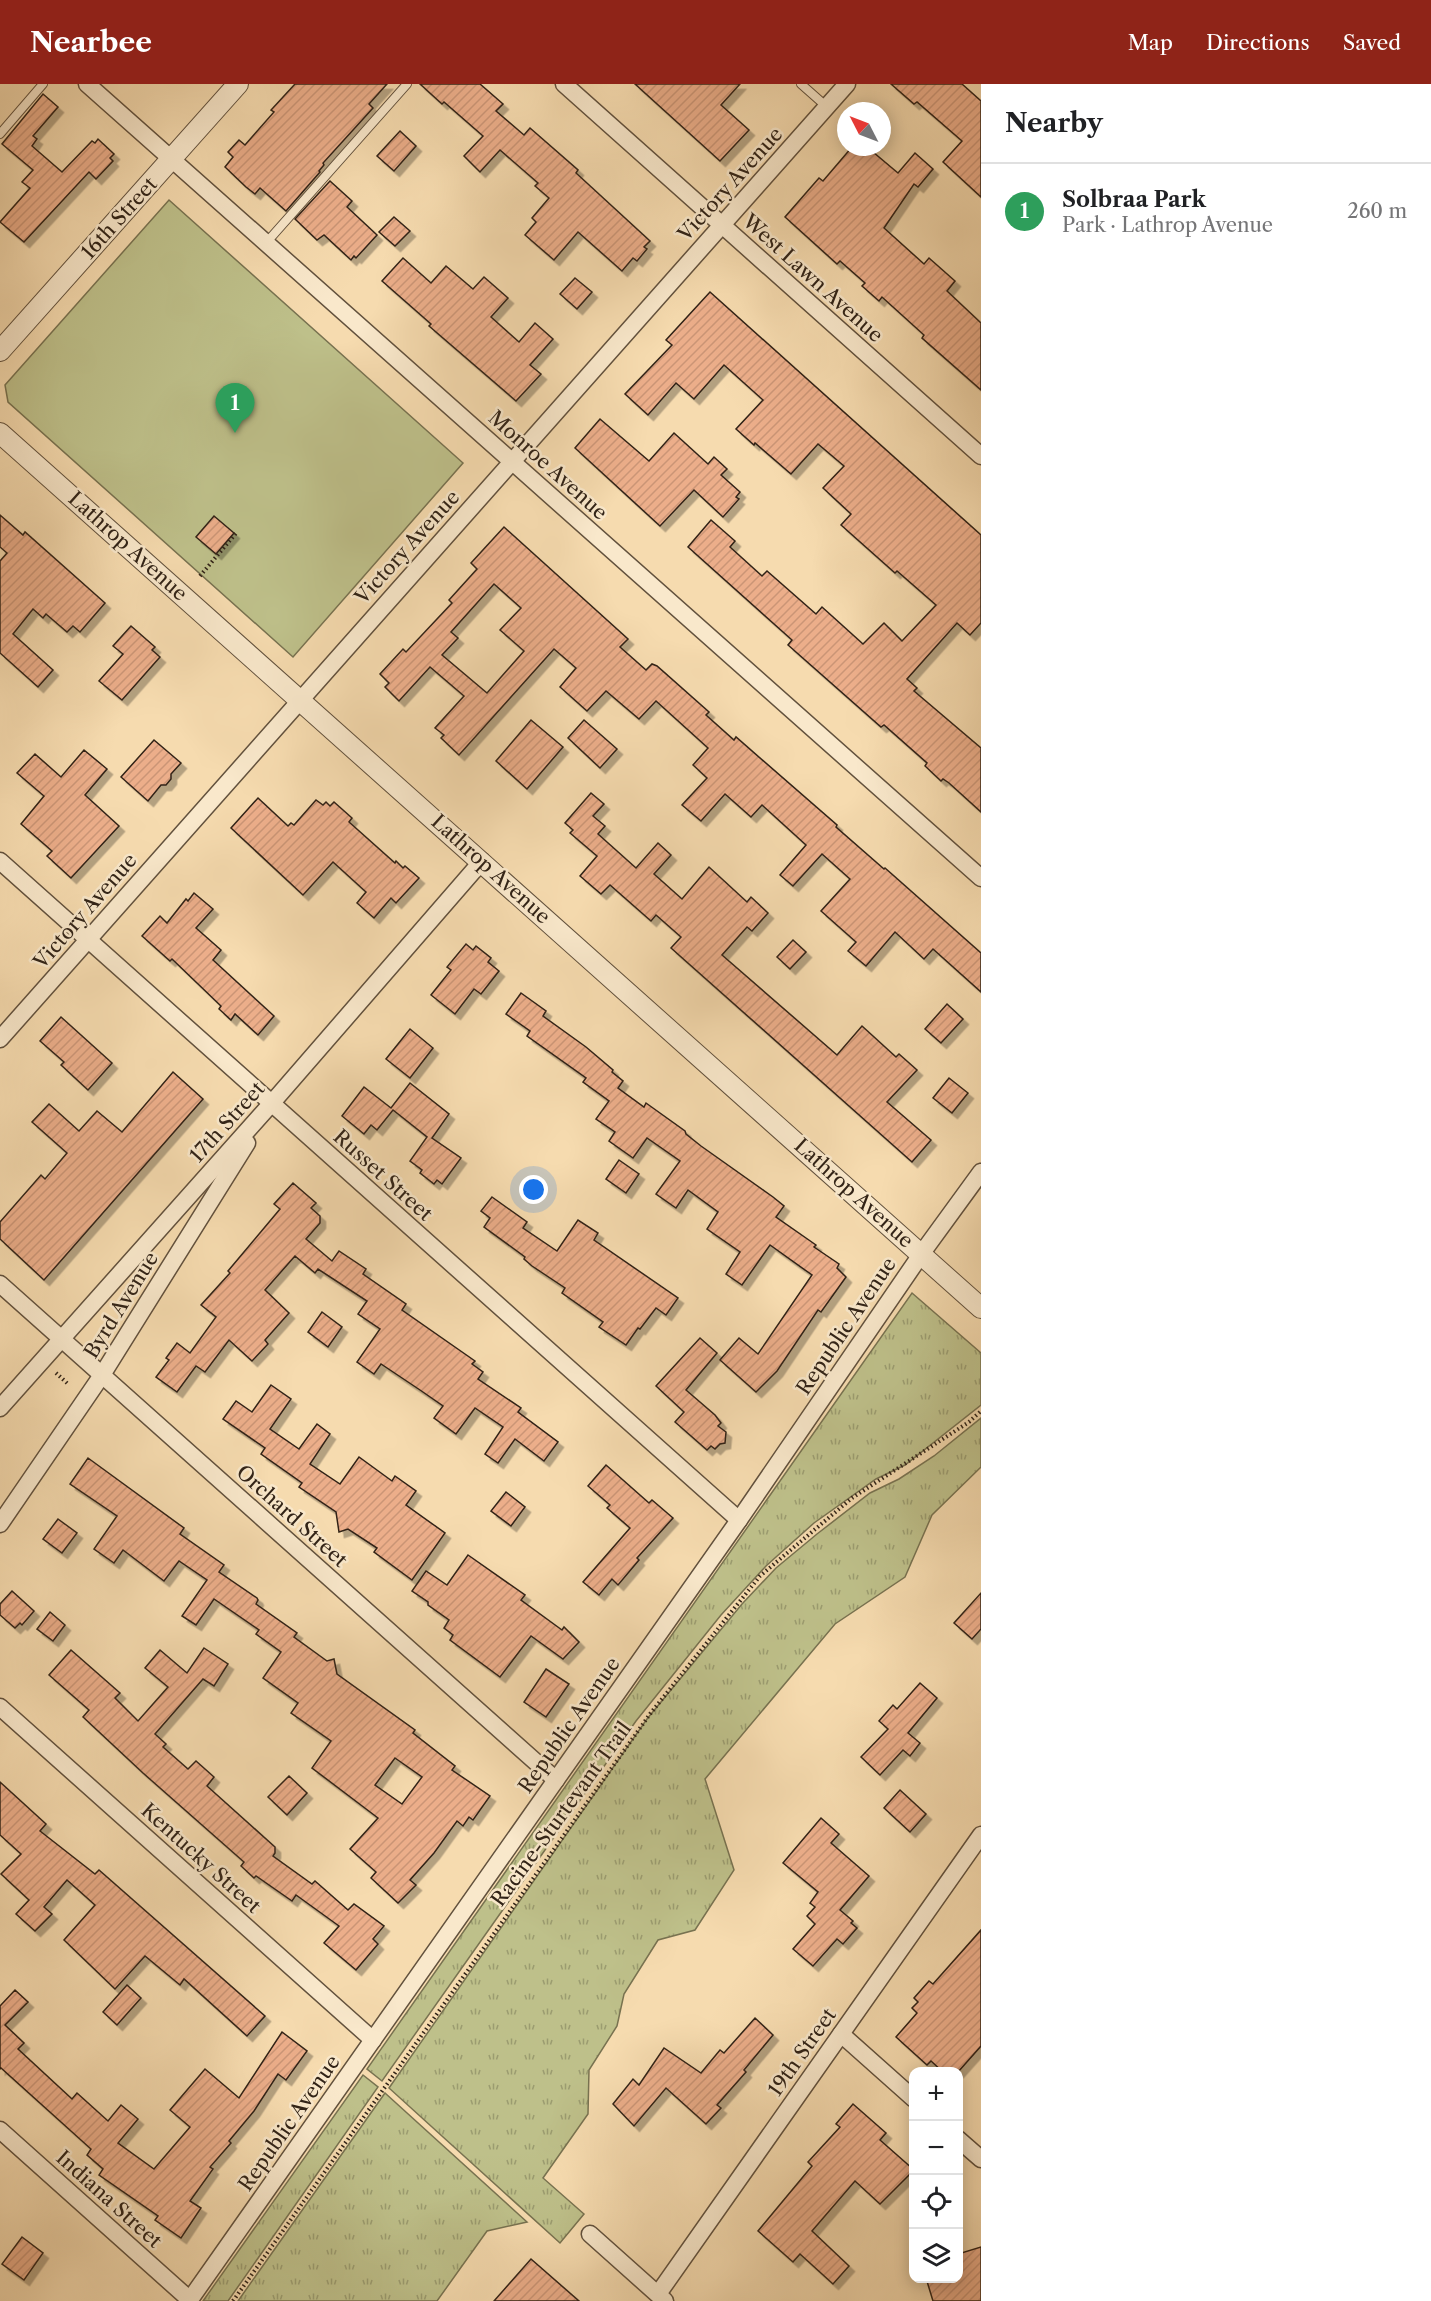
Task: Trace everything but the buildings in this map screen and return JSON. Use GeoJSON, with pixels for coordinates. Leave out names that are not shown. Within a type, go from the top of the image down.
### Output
{"type":"FeatureCollection","features":[{"type":"Feature","properties":{"kind":"street","name":"Monroe Avenue"},"geometry":{"type":"LineString","coordinates":[[87,84],[981,878]]}},
{"type":"Feature","properties":{"kind":"street","name":"16th Street"},"geometry":{"type":"LineString","coordinates":[[0,351],[238,84]]}},
{"type":"Feature","properties":{"kind":"street","name":"West Lawn Avenue"},"geometry":{"type":"LineString","coordinates":[[564,84],[981,456]]}},
{"type":"Feature","properties":{"kind":"street","name":"Victory Avenue"},"geometry":{"type":"LineString","coordinates":[[0,1039],[847,84]]}},
{"type":"Feature","properties":{"kind":"street","name":"Lathrop Avenue"},"geometry":{"type":"LineString","coordinates":[[0,433],[981,1308]]}},
{"type":"Feature","properties":{"kind":"street","name":"Russet Street"},"geometry":{"type":"LineString","coordinates":[[0,861],[739,1520]]}},
{"type":"Feature","properties":{"kind":"street","name":"17th Street"},"geometry":{"type":"LineString","coordinates":[[0,1408],[272,1104],[482,861]]}},
{"type":"Feature","properties":{"kind":"street","name":"Byrd Avenue"},"geometry":{"type":"LineString","coordinates":[[0,1524],[102,1375],[272,1104]]}},
{"type":"Feature","properties":{"kind":"street","name":"Republic Avenue"},"geometry":{"type":"LineString","coordinates":[[190,2300],[739,1520],[922,1253],[981,1172]]}},
{"type":"Feature","properties":{"kind":"street","name":"Orchard Street"},"geometry":{"type":"LineString","coordinates":[[0,1284],[556,1780]]}},
{"type":"Feature","properties":{"kind":"street","name":"Kentucky Street"},"geometry":{"type":"LineString","coordinates":[[0,1707],[373,2040]]}},
{"type":"Feature","properties":{"kind":"street","name":"19th Street"},"geometry":{"type":"LineString","coordinates":[[662,2298],[841,2034],[981,1835]]}},
{"type":"Feature","properties":{"kind":"street"},"geometry":{"type":"LineString","coordinates":[[841,2034],[909,2095]]}},
{"type":"Feature","properties":{"kind":"street","name":"Indiana Street"},"geometry":{"type":"LineString","coordinates":[[0,2130],[190,2300]]}},
{"type":"Feature","properties":{"kind":"street"},"geometry":{"type":"LineString","coordinates":[[963,2143],[981,2159]]}},
{"type":"Feature","properties":{"kind":"street"},"geometry":{"type":"LineString","coordinates":[[590,2234],[662,2298]]}},
{"type":"Feature","properties":{"kind":"lane"},"geometry":{"type":"LineString","coordinates":[[0,134],[43,84]]}},
{"type":"Feature","properties":{"kind":"lane"},"geometry":{"type":"LineString","coordinates":[[266,243],[407,84]]}},
{"type":"Feature","properties":{"kind":"lane"},"geometry":{"type":"LineString","coordinates":[[801,84],[827,107]]}},
{"type":"Feature","properties":{"kind":"path"},"geometry":{"type":"LineString","coordinates":[[200,576],[237,532]]}},
{"type":"Feature","properties":{"kind":"path","name":"Racine-Sturtevant Trail"},"geometry":{"type":"LineString","coordinates":[[233,2301],[650,1714],[760,1576],[852,1498],[969,1422],[981,1411]]}},
{"type":"Feature","properties":{"kind":"green space"},"geometry":{"type":"Polygon","coordinates":[[[169,200],[463,463],[293,657],[8,402],[5,385],[169,200]]]}},
{"type":"Feature","properties":{"kind":"green space"},"geometry":{"type":"Polygon","coordinates":[[[912,1293],[981,1353],[981,1405],[905,1465],[876,1479],[814,1523],[766,1566],[721,1615],[636,1721],[382,2081],[367,2069],[912,1293]]]}},
{"type":"Feature","properties":{"kind":"green space"},"geometry":{"type":"Polygon","coordinates":[[[981,1418],[981,1467],[932,1515],[905,1577],[835,1624],[705,1779],[734,1870],[695,1930],[658,1940],[624,1994],[617,2026],[589,2070],[588,2114],[543,2178],[584,2214],[560,2243],[389,2088],[647,1719],[742,1604],[776,1568],[817,1534],[870,1493],[899,1479],[934,1456],[981,1418]]]}},
{"type":"Feature","properties":{"kind":"green space"},"geometry":{"type":"Polygon","coordinates":[[[363,2075],[378,2087],[228,2301],[203,2301],[363,2075]]]}},
{"type":"Feature","properties":{"kind":"green space"},"geometry":{"type":"Polygon","coordinates":[[[385,2093],[527,2222],[487,2231],[437,2301],[238,2301],[385,2093]]]}},
{"type":"Feature","properties":{"kind":"place","name":"Solbraa Park"},"geometry":{"type":"Point","coordinates":[235,433]}}]}
